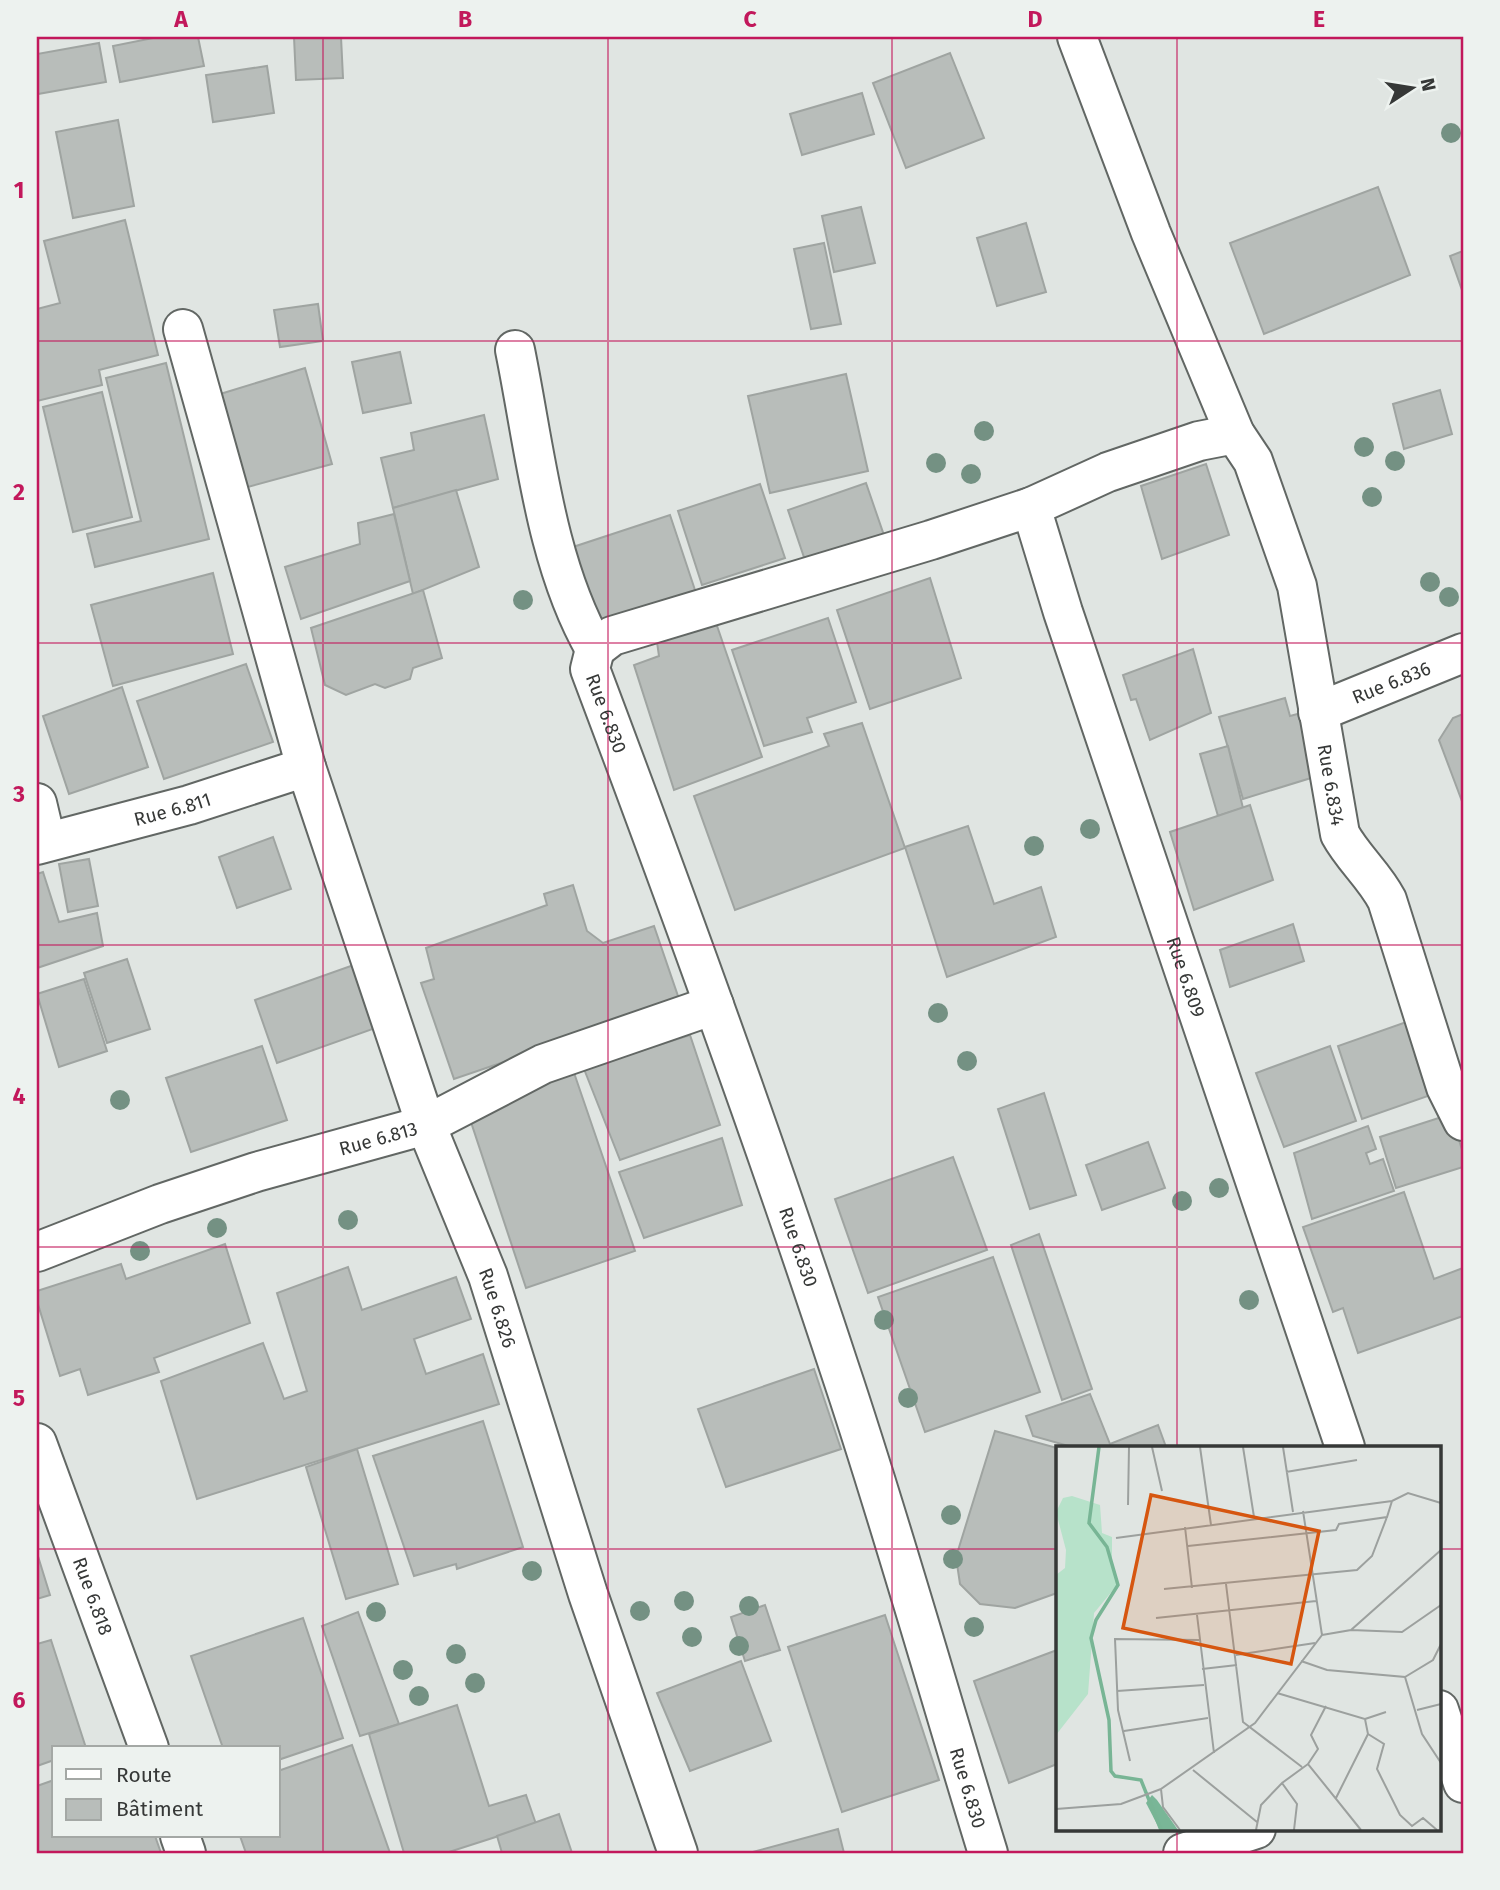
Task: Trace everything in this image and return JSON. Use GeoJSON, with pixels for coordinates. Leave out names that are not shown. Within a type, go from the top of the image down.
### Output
{"type":"FeatureCollection","features":[{"type":"Feature","properties":{"kind":"street","name":"Rue 6.834"},"geometry":{"type":"LineString","coordinates":[[1077,37],[1151,233],[1235,434],[1253,461],[1297,586],[1340,834],[1348,848],[1375,877],[1387,900],[1446,1087],[1463,1121]]}},
{"type":"Feature","properties":{"kind":"street","name":"Rue 6.826"},"geometry":{"type":"LineString","coordinates":[[183,329],[306,767],[426,1125],[488,1276],[588,1594],[678,1853]]}},
{"type":"Feature","properties":{"kind":"street"},"geometry":{"type":"LineString","coordinates":[[515,350],[557,556],[575,614],[595,649],[612,636],[1031,507],[1108,472],[1199,441],[1235,434]]}},
{"type":"Feature","properties":{"kind":"street","name":"Rue 6.809"},"geometry":{"type":"LineString","coordinates":[[1031,507],[1063,612],[1345,1446]]}},
{"type":"Feature","properties":{"kind":"street","name":"Rue 6.830"},"geometry":{"type":"LineString","coordinates":[[595,649],[590,669],[715,1005],[839,1366],[940,1688],[988,1853]]}},
{"type":"Feature","properties":{"kind":"street","name":"Rue 6.836"},"geometry":{"type":"LineString","coordinates":[[1318,712],[1463,653]]}},
{"type":"Feature","properties":{"kind":"street","name":"Rue 6.811"},"geometry":{"type":"LineString","coordinates":[[41,843],[189,805],[306,767]]}},
{"type":"Feature","properties":{"kind":"street"},"geometry":{"type":"LineString","coordinates":[[37,803],[41,843]]}},
{"type":"Feature","properties":{"kind":"street","name":"Rue 6.813"},"geometry":{"type":"LineString","coordinates":[[37,1252],[160,1204],[256,1172],[426,1125],[543,1063],[715,1005]]}},
{"type":"Feature","properties":{"kind":"street","name":"Rue 6.818"},"geometry":{"type":"LineString","coordinates":[[37,1443],[148,1746]]}},
{"type":"Feature","properties":{"kind":"street"},"geometry":{"type":"LineString","coordinates":[[1440,1713],[1455,1765]]}},
{"type":"Feature","properties":{"kind":"street"},"geometry":{"type":"LineString","coordinates":[[1183,1853],[1253,1830]]}},
{"type":"Feature","properties":{"kind":"building"},"geometry":{"type":"Polygon","coordinates":[[[158,37],[198,37],[204,66],[120,82],[113,46],[158,37]]]}},
{"type":"Feature","properties":{"kind":"building"},"geometry":{"type":"Polygon","coordinates":[[[294,37],[341,37],[343,78],[296,80],[294,37]]]}},
{"type":"Feature","properties":{"kind":"building"},"geometry":{"type":"Polygon","coordinates":[[[99,43],[106,82],[38,94],[37,54],[99,43]]]}},
{"type":"Feature","properties":{"kind":"building"},"geometry":{"type":"Polygon","coordinates":[[[950,53],[984,138],[906,168],[873,83],[950,53]]]}},
{"type":"Feature","properties":{"kind":"building"},"geometry":{"type":"Polygon","coordinates":[[[267,66],[274,113],[213,122],[206,75],[267,66]]]}},
{"type":"Feature","properties":{"kind":"building"},"geometry":{"type":"Polygon","coordinates":[[[862,93],[874,134],[802,155],[790,114],[862,93]]]}},
{"type":"Feature","properties":{"kind":"building"},"geometry":{"type":"Polygon","coordinates":[[[118,120],[134,206],[73,218],[56,132],[118,120]]]}},
{"type":"Feature","properties":{"kind":"building"},"geometry":{"type":"Polygon","coordinates":[[[1378,187],[1410,275],[1264,334],[1230,243],[1378,187]]]}},
{"type":"Feature","properties":{"kind":"building"},"geometry":{"type":"Polygon","coordinates":[[[861,207],[875,263],[834,272],[822,216],[861,207]]]}},
{"type":"Feature","properties":{"kind":"building"},"geometry":{"type":"Polygon","coordinates":[[[125,220],[158,355],[99,370],[102,385],[37,401],[37,309],[60,303],[44,241],[125,220]]]}},
{"type":"Feature","properties":{"kind":"building"},"geometry":{"type":"Polygon","coordinates":[[[1026,223],[1046,292],[997,306],[977,238],[1026,223]]]}},
{"type":"Feature","properties":{"kind":"building"},"geometry":{"type":"Polygon","coordinates":[[[824,243],[841,324],[811,329],[794,249],[824,243]]]}},
{"type":"Feature","properties":{"kind":"building"},"geometry":{"type":"Polygon","coordinates":[[[1463,251],[1463,293],[1450,256],[1463,251]]]}},
{"type":"Feature","properties":{"kind":"building"},"geometry":{"type":"Polygon","coordinates":[[[318,304],[323,341],[280,347],[274,310],[318,304]]]}},
{"type":"Feature","properties":{"kind":"building"},"geometry":{"type":"Polygon","coordinates":[[[400,352],[411,403],[363,413],[352,362],[400,352]]]}},
{"type":"Feature","properties":{"kind":"building"},"geometry":{"type":"Polygon","coordinates":[[[166,363],[209,539],[95,567],[87,534],[141,521],[106,378],[166,363]]]}},
{"type":"Feature","properties":{"kind":"building"},"geometry":{"type":"Polygon","coordinates":[[[305,368],[332,464],[244,488],[217,395],[305,368]]]}},
{"type":"Feature","properties":{"kind":"building"},"geometry":{"type":"Polygon","coordinates":[[[846,374],[868,471],[770,493],[748,396],[846,374]]]}},
{"type":"Feature","properties":{"kind":"building"},"geometry":{"type":"Polygon","coordinates":[[[1440,390],[1452,434],[1404,449],[1393,404],[1440,390]]]}},
{"type":"Feature","properties":{"kind":"building"},"geometry":{"type":"Polygon","coordinates":[[[102,392],[132,517],[73,532],[43,407],[102,392]]]}},
{"type":"Feature","properties":{"kind":"building"},"geometry":{"type":"Polygon","coordinates":[[[484,415],[498,479],[393,508],[381,458],[414,450],[411,433],[484,415]]]}},
{"type":"Feature","properties":{"kind":"building"},"geometry":{"type":"Polygon","coordinates":[[[1206,464],[1229,535],[1162,559],[1141,486],[1206,464]]]}},
{"type":"Feature","properties":{"kind":"building"},"geometry":{"type":"Polygon","coordinates":[[[866,483],[888,547],[810,575],[788,510],[866,483]]]}},
{"type":"Feature","properties":{"kind":"building"},"geometry":{"type":"Polygon","coordinates":[[[760,484],[785,558],[702,585],[678,511],[760,484]]]}},
{"type":"Feature","properties":{"kind":"building"},"geometry":{"type":"Polygon","coordinates":[[[456,490],[479,567],[413,594],[393,508],[456,490]]]}},
{"type":"Feature","properties":{"kind":"building"},"geometry":{"type":"Polygon","coordinates":[[[394,514],[410,581],[301,619],[285,567],[360,544],[358,523],[394,514]]]}},
{"type":"Feature","properties":{"kind":"building"},"geometry":{"type":"Polygon","coordinates":[[[670,515],[697,596],[594,630],[567,549],[670,515]]]}},
{"type":"Feature","properties":{"kind":"building"},"geometry":{"type":"Polygon","coordinates":[[[213,573],[233,654],[113,686],[91,605],[213,573]]]}},
{"type":"Feature","properties":{"kind":"building"},"geometry":{"type":"Polygon","coordinates":[[[930,578],[961,678],[870,709],[837,610],[930,578]]]}},
{"type":"Feature","properties":{"kind":"building"},"geometry":{"type":"Polygon","coordinates":[[[423,590],[442,658],[413,668],[410,679],[385,688],[375,684],[346,695],[325,685],[311,628],[423,590]]]}},
{"type":"Feature","properties":{"kind":"building"},"geometry":{"type":"Polygon","coordinates":[[[828,618],[856,702],[807,718],[812,732],[764,746],[732,650],[828,618]]]}},
{"type":"Feature","properties":{"kind":"building"},"geometry":{"type":"Polygon","coordinates":[[[715,620],[762,757],[674,790],[634,665],[659,656],[657,642],[715,620]]]}},
{"type":"Feature","properties":{"kind":"building"},"geometry":{"type":"Polygon","coordinates":[[[1193,649],[1211,713],[1150,740],[1136,699],[1131,700],[1123,675],[1193,649]]]}},
{"type":"Feature","properties":{"kind":"building"},"geometry":{"type":"Polygon","coordinates":[[[246,664],[273,742],[164,779],[137,701],[246,664]]]}},
{"type":"Feature","properties":{"kind":"building"},"geometry":{"type":"Polygon","coordinates":[[[122,687],[148,767],[69,794],[43,716],[122,687]]]}},
{"type":"Feature","properties":{"kind":"building"},"geometry":{"type":"Polygon","coordinates":[[[1285,698],[1290,716],[1305,712],[1324,774],[1243,799],[1219,717],[1285,698]]]}},
{"type":"Feature","properties":{"kind":"building"},"geometry":{"type":"Polygon","coordinates":[[[1463,714],[1463,804],[1439,740],[1453,718],[1463,714]]]}},
{"type":"Feature","properties":{"kind":"building"},"geometry":{"type":"Polygon","coordinates":[[[862,723],[905,848],[735,910],[694,796],[829,746],[824,734],[862,723]]]}},
{"type":"Feature","properties":{"kind":"building"},"geometry":{"type":"Polygon","coordinates":[[[1228,746],[1243,808],[1218,816],[1200,754],[1228,746]]]}},
{"type":"Feature","properties":{"kind":"building"},"geometry":{"type":"Polygon","coordinates":[[[1250,805],[1273,880],[1194,910],[1170,832],[1250,805]]]}},
{"type":"Feature","properties":{"kind":"building"},"geometry":{"type":"Polygon","coordinates":[[[968,826],[994,904],[1041,887],[1056,937],[947,977],[905,847],[968,826]]]}},
{"type":"Feature","properties":{"kind":"building"},"geometry":{"type":"Polygon","coordinates":[[[273,837],[291,889],[237,908],[219,857],[273,837]]]}},
{"type":"Feature","properties":{"kind":"building"},"geometry":{"type":"Polygon","coordinates":[[[89,859],[98,906],[68,912],[59,864],[89,859]]]}},
{"type":"Feature","properties":{"kind":"building"},"geometry":{"type":"Polygon","coordinates":[[[43,872],[59,922],[97,913],[103,946],[37,968],[37,874],[43,872]]]}},
{"type":"Feature","properties":{"kind":"building"},"geometry":{"type":"Polygon","coordinates":[[[573,885],[587,931],[603,943],[654,926],[680,1002],[454,1079],[421,983],[434,979],[426,948],[547,905],[544,894],[573,885]]]}},
{"type":"Feature","properties":{"kind":"building"},"geometry":{"type":"Polygon","coordinates":[[[1293,924],[1304,961],[1230,987],[1220,950],[1293,924]]]}},
{"type":"Feature","properties":{"kind":"building"},"geometry":{"type":"Polygon","coordinates":[[[127,959],[150,1029],[107,1043],[84,973],[127,959]]]}},
{"type":"Feature","properties":{"kind":"building"},"geometry":{"type":"Polygon","coordinates":[[[362,962],[384,1025],[277,1063],[255,1000],[362,962]]]}},
{"type":"Feature","properties":{"kind":"building"},"geometry":{"type":"Polygon","coordinates":[[[84,979],[107,1051],[59,1067],[37,994],[84,979]]]}},
{"type":"Feature","properties":{"kind":"building"},"geometry":{"type":"Polygon","coordinates":[[[1412,1020],[1423,1051],[1415,1055],[1428,1096],[1362,1119],[1338,1046],[1412,1020]]]}},
{"type":"Feature","properties":{"kind":"building"},"geometry":{"type":"Polygon","coordinates":[[[690,1035],[720,1125],[620,1160],[584,1069],[690,1035]]]}},
{"type":"Feature","properties":{"kind":"building"},"geometry":{"type":"Polygon","coordinates":[[[262,1046],[287,1120],[191,1152],[166,1078],[262,1046]]]}},
{"type":"Feature","properties":{"kind":"building"},"geometry":{"type":"Polygon","coordinates":[[[1330,1046],[1356,1121],[1284,1147],[1256,1073],[1330,1046]]]}},
{"type":"Feature","properties":{"kind":"building"},"geometry":{"type":"Polygon","coordinates":[[[571,1064],[635,1251],[526,1288],[465,1104],[571,1064]]]}},
{"type":"Feature","properties":{"kind":"building"},"geometry":{"type":"Polygon","coordinates":[[[1044,1093],[1076,1195],[1030,1209],[998,1109],[1044,1093]]]}},
{"type":"Feature","properties":{"kind":"building"},"geometry":{"type":"Polygon","coordinates":[[[1451,1114],[1463,1153],[1463,1167],[1396,1188],[1380,1137],[1451,1114]]]}},
{"type":"Feature","properties":{"kind":"building"},"geometry":{"type":"Polygon","coordinates":[[[1368,1126],[1376,1149],[1366,1153],[1370,1164],[1383,1159],[1394,1191],[1312,1219],[1294,1153],[1368,1126]]]}},
{"type":"Feature","properties":{"kind":"building"},"geometry":{"type":"Polygon","coordinates":[[[722,1138],[742,1205],[644,1238],[619,1172],[722,1138]]]}},
{"type":"Feature","properties":{"kind":"building"},"geometry":{"type":"Polygon","coordinates":[[[1148,1142],[1165,1188],[1102,1210],[1086,1165],[1148,1142]]]}},
{"type":"Feature","properties":{"kind":"building"},"geometry":{"type":"Polygon","coordinates":[[[953,1157],[987,1250],[868,1293],[835,1199],[953,1157]]]}},
{"type":"Feature","properties":{"kind":"building"},"geometry":{"type":"Polygon","coordinates":[[[1404,1192],[1434,1279],[1463,1268],[1463,1316],[1358,1353],[1343,1308],[1333,1312],[1303,1227],[1404,1192]]]}},
{"type":"Feature","properties":{"kind":"building"},"geometry":{"type":"Polygon","coordinates":[[[1039,1234],[1092,1389],[1062,1400],[1011,1245],[1039,1234]]]}},
{"type":"Feature","properties":{"kind":"building"},"geometry":{"type":"Polygon","coordinates":[[[225,1244],[250,1323],[154,1358],[159,1372],[88,1395],[80,1369],[60,1376],[37,1301],[37,1291],[121,1264],[126,1279],[225,1244]]]}},
{"type":"Feature","properties":{"kind":"building"},"geometry":{"type":"Polygon","coordinates":[[[993,1257],[1040,1392],[925,1432],[878,1297],[993,1257]]]}},
{"type":"Feature","properties":{"kind":"building"},"geometry":{"type":"Polygon","coordinates":[[[348,1267],[362,1310],[456,1277],[471,1319],[414,1339],[426,1374],[483,1354],[499,1404],[197,1499],[161,1381],[263,1343],[284,1399],[307,1391],[277,1293],[348,1267]]]}},
{"type":"Feature","properties":{"kind":"building"},"geometry":{"type":"Polygon","coordinates":[[[814,1369],[841,1449],[726,1487],[698,1409],[814,1369]]]}},
{"type":"Feature","properties":{"kind":"building"},"geometry":{"type":"Polygon","coordinates":[[[1090,1394],[1110,1444],[1158,1425],[1166,1446],[1068,1446],[1033,1436],[1026,1416],[1090,1394]]]}},
{"type":"Feature","properties":{"kind":"building"},"geometry":{"type":"Polygon","coordinates":[[[483,1421],[523,1547],[457,1569],[456,1564],[414,1576],[373,1456],[483,1421]]]}},
{"type":"Feature","properties":{"kind":"building"},"geometry":{"type":"Polygon","coordinates":[[[995,1431],[1056,1448],[1056,1593],[1015,1608],[980,1604],[960,1584],[956,1557],[995,1431]]]}},
{"type":"Feature","properties":{"kind":"building"},"geometry":{"type":"Polygon","coordinates":[[[357,1449],[398,1584],[346,1599],[306,1467],[357,1449]]]}},
{"type":"Feature","properties":{"kind":"building"},"geometry":{"type":"Polygon","coordinates":[[[37,1553],[50,1595],[37,1599],[37,1553]]]}},
{"type":"Feature","properties":{"kind":"building"},"geometry":{"type":"Polygon","coordinates":[[[765,1605],[780,1650],[745,1661],[731,1617],[765,1605]]]}},
{"type":"Feature","properties":{"kind":"building"},"geometry":{"type":"Polygon","coordinates":[[[358,1612],[399,1724],[360,1736],[322,1626],[358,1612]]]}},
{"type":"Feature","properties":{"kind":"building"},"geometry":{"type":"Polygon","coordinates":[[[885,1615],[939,1780],[842,1812],[788,1647],[885,1615]]]}},
{"type":"Feature","properties":{"kind":"building"},"geometry":{"type":"Polygon","coordinates":[[[303,1618],[343,1738],[280,1759],[280,1746],[222,1746],[191,1656],[303,1618]]]}},
{"type":"Feature","properties":{"kind":"building"},"geometry":{"type":"Polygon","coordinates":[[[51,1640],[85,1746],[52,1746],[52,1761],[37,1766],[37,1644],[51,1640]]]}},
{"type":"Feature","properties":{"kind":"building"},"geometry":{"type":"Polygon","coordinates":[[[1056,1650],[1056,1764],[1009,1783],[974,1681],[1056,1650]]]}},
{"type":"Feature","properties":{"kind":"building"},"geometry":{"type":"Polygon","coordinates":[[[741,1661],[771,1741],[690,1771],[657,1693],[741,1661]]]}},
{"type":"Feature","properties":{"kind":"building"},"geometry":{"type":"Polygon","coordinates":[[[457,1705],[489,1806],[526,1795],[536,1824],[446,1853],[404,1853],[369,1734],[457,1705]]]}},
{"type":"Feature","properties":{"kind":"building"},"geometry":{"type":"Polygon","coordinates":[[[352,1745],[390,1853],[246,1853],[241,1838],[280,1838],[280,1770],[352,1745]]]}},
{"type":"Feature","properties":{"kind":"building"},"geometry":{"type":"Polygon","coordinates":[[[52,1781],[52,1838],[156,1838],[161,1853],[37,1853],[37,1786],[52,1781]]]}},
{"type":"Feature","properties":{"kind":"building"},"geometry":{"type":"Polygon","coordinates":[[[559,1814],[572,1853],[502,1853],[497,1836],[559,1814]]]}},
{"type":"Feature","properties":{"kind":"building"},"geometry":{"type":"Polygon","coordinates":[[[838,1829],[844,1853],[749,1853],[838,1829]]]}}]}
